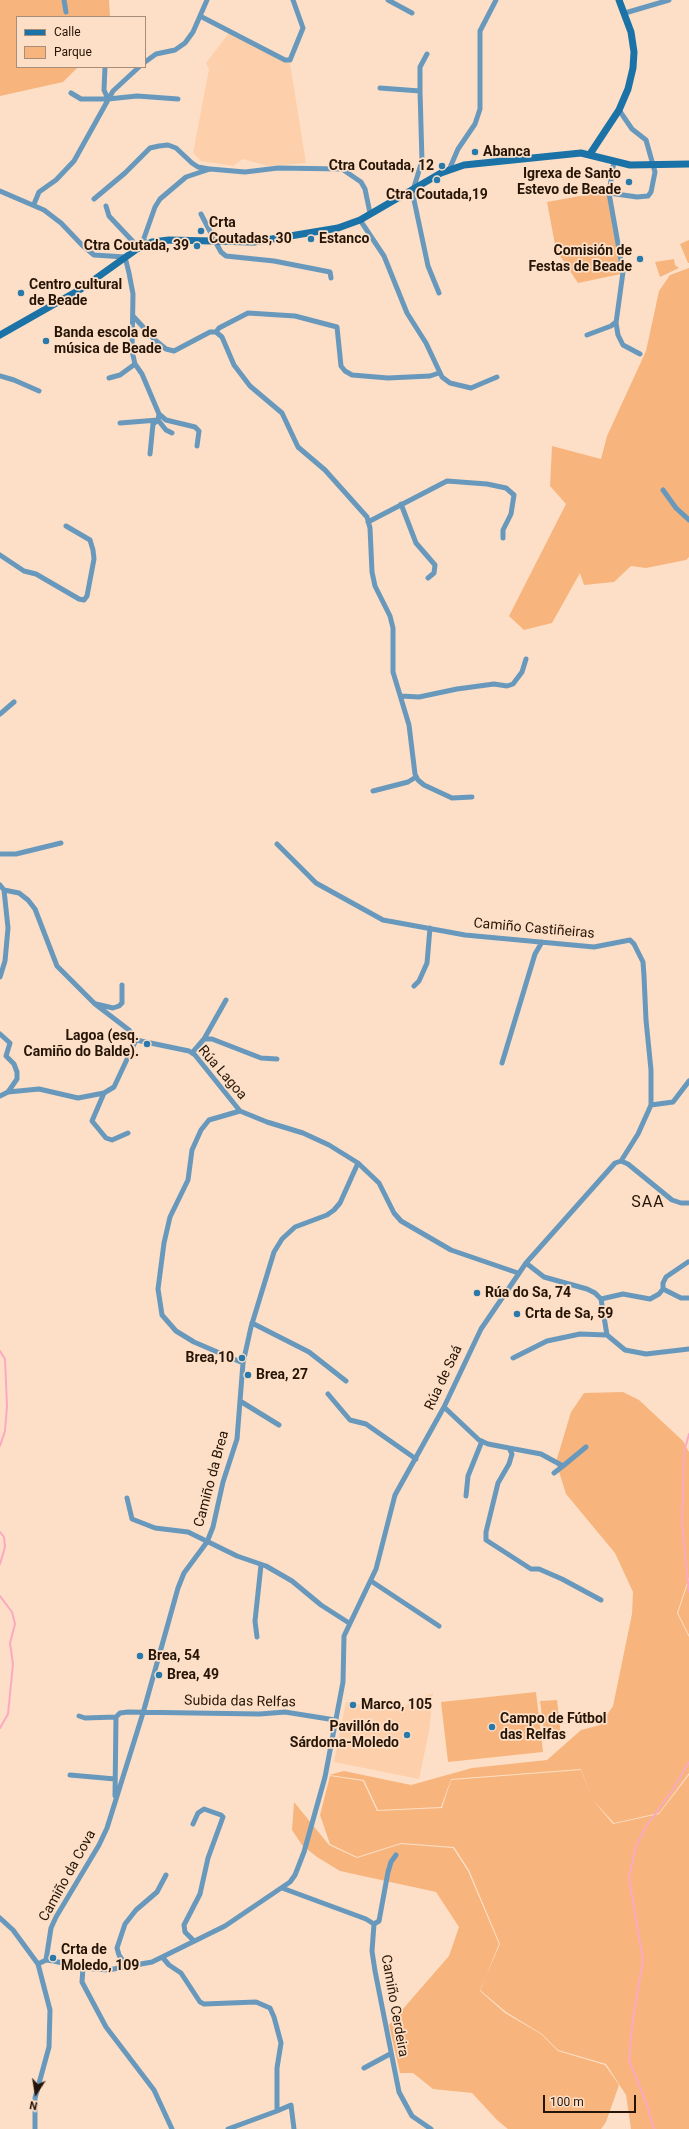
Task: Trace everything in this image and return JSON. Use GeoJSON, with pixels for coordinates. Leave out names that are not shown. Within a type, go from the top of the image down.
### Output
{"type":"FeatureCollection","features":[{"type":"Feature","properties":{"kind":"street"},"geometry":{"type":"LineString","coordinates":[[64,0],[66,12]]}},
{"type":"Feature","properties":{"kind":"street"},"geometry":{"type":"LineString","coordinates":[[146,61],[156,54],[175,50],[185,43],[193,32],[207,0]]}},
{"type":"Feature","properties":{"kind":"street"},"geometry":{"type":"LineString","coordinates":[[200,16],[285,60],[290,60],[303,28],[293,0]]}},
{"type":"Feature","properties":{"kind":"street"},"geometry":{"type":"LineString","coordinates":[[388,0],[412,13]]}},
{"type":"Feature","properties":{"kind":"street"},"geometry":{"type":"LineString","coordinates":[[449,170],[458,149],[475,124],[480,109],[480,31],[490,9],[496,0]]}},
{"type":"Feature","properties":{"kind":"street"},"geometry":{"type":"LineString","coordinates":[[590,154],[619,110],[628,89],[634,61],[631,32],[619,0]]}},
{"type":"Feature","properties":{"kind":"street"},"geometry":{"type":"LineString","coordinates":[[625,13],[669,0]]}},
{"type":"Feature","properties":{"kind":"street"},"geometry":{"type":"LineString","coordinates":[[427,54],[420,67],[422,161],[414,187],[414,200],[428,266],[439,293]]}},
{"type":"Feature","properties":{"kind":"street"},"geometry":{"type":"LineString","coordinates":[[105,68],[104,90],[108,99]]}},
{"type":"Feature","properties":{"kind":"street"},"geometry":{"type":"LineString","coordinates":[[34,204],[39,192],[56,180],[74,161],[108,99],[120,83],[138,68]]}},
{"type":"Feature","properties":{"kind":"street"},"geometry":{"type":"LineString","coordinates":[[380,88],[420,91]]}},
{"type":"Feature","properties":{"kind":"street"},"geometry":{"type":"LineString","coordinates":[[71,93],[81,99],[108,99],[137,96],[178,99]]}},
{"type":"Feature","properties":{"kind":"street"},"geometry":{"type":"LineString","coordinates":[[610,193],[640,198],[648,196],[652,192],[654,176],[646,140],[632,129],[619,110]]}},
{"type":"Feature","properties":{"kind":"street"},"geometry":{"type":"LineString","coordinates":[[94,199],[125,173],[150,148],[168,145],[176,148],[198,167],[210,169],[245,172],[278,168],[342,169],[361,182],[365,189],[370,213]]}},
{"type":"Feature","properties":{"kind":"street"},"geometry":{"type":"LineString","coordinates":[[0,335],[81,289],[142,246],[170,240],[254,242],[338,228],[360,220],[414,187],[449,170],[473,164],[577,153],[590,154],[630,165],[689,164]]}},
{"type":"Feature","properties":{"kind":"street"},"geometry":{"type":"LineString","coordinates":[[614,161],[610,193],[623,272],[616,322],[618,335],[623,345],[640,354]]}},
{"type":"Feature","properties":{"kind":"street"},"geometry":{"type":"LineString","coordinates":[[142,246],[155,207],[160,199],[186,176],[210,169]]}},
{"type":"Feature","properties":{"kind":"street"},"geometry":{"type":"LineString","coordinates":[[0,191],[34,204],[61,223],[91,253],[97,256],[115,255],[125,257]]}},
{"type":"Feature","properties":{"kind":"street"},"geometry":{"type":"LineString","coordinates":[[106,206],[109,216],[142,246]]}},
{"type":"Feature","properties":{"kind":"street"},"geometry":{"type":"LineString","coordinates":[[201,214],[221,252],[226,256],[274,261],[330,272],[331,278]]}},
{"type":"Feature","properties":{"kind":"street"},"geometry":{"type":"LineString","coordinates":[[360,220],[384,256],[408,313],[426,343],[439,373],[450,383],[471,388],[497,377]]}},
{"type":"Feature","properties":{"kind":"street"},"geometry":{"type":"LineString","coordinates":[[125,257],[131,279],[134,316],[132,351],[135,364],[142,374],[159,414],[166,420],[196,427],[199,431],[197,446]]}},
{"type":"Feature","properties":{"kind":"street"},"geometry":{"type":"LineString","coordinates":[[134,316],[155,340],[166,349],[174,351],[204,334],[216,332],[219,328],[248,313],[261,312],[295,316],[337,327],[340,366],[344,372],[352,375],[388,378],[430,376],[439,373]]}},
{"type":"Feature","properties":{"kind":"street"},"geometry":{"type":"LineString","coordinates":[[587,335],[611,326],[616,322]]}},
{"type":"Feature","properties":{"kind":"street"},"geometry":{"type":"LineString","coordinates":[[216,332],[222,337],[234,365],[250,386],[282,413],[298,447],[325,470],[367,517],[372,572],[375,586],[390,616],[393,628],[393,672],[396,687],[401,696],[409,725],[416,777],[424,785],[452,798],[472,797]]}},
{"type":"Feature","properties":{"kind":"street"},"geometry":{"type":"LineString","coordinates":[[109,378],[120,375],[135,364]]}},
{"type":"Feature","properties":{"kind":"street"},"geometry":{"type":"LineString","coordinates":[[0,376],[14,380],[38,391]]}},
{"type":"Feature","properties":{"kind":"street"},"geometry":{"type":"LineString","coordinates":[[150,454],[153,424],[158,420],[159,414]]}},
{"type":"Feature","properties":{"kind":"street"},"geometry":{"type":"LineString","coordinates":[[120,423],[158,420]]}},
{"type":"Feature","properties":{"kind":"street"},"geometry":{"type":"LineString","coordinates":[[158,420],[166,430],[172,433]]}},
{"type":"Feature","properties":{"kind":"street"},"geometry":{"type":"LineString","coordinates":[[368,522],[448,481],[487,484],[506,488],[514,495],[514,501],[503,530],[503,538]]}},
{"type":"Feature","properties":{"kind":"street"},"geometry":{"type":"LineString","coordinates":[[663,490],[676,508],[689,520]]}},
{"type":"Feature","properties":{"kind":"street"},"geometry":{"type":"LineString","coordinates":[[401,504],[416,543],[436,565],[434,573],[428,578]]}},
{"type":"Feature","properties":{"kind":"street"},"geometry":{"type":"LineString","coordinates":[[0,555],[24,571],[36,574],[79,599],[84,600],[87,596],[94,559],[93,550],[90,540],[66,526]]}},
{"type":"Feature","properties":{"kind":"street"},"geometry":{"type":"LineString","coordinates":[[401,696],[419,697],[457,689],[494,684],[507,686],[513,684],[522,672],[526,659]]}},
{"type":"Feature","properties":{"kind":"street"},"geometry":{"type":"LineString","coordinates":[[0,714],[14,702]]}},
{"type":"Feature","properties":{"kind":"street"},"geometry":{"type":"LineString","coordinates":[[373,791],[408,782],[416,777]]}},
{"type":"Feature","properties":{"kind":"street"},"geometry":{"type":"LineString","coordinates":[[0,854],[16,854],[61,843]]}},
{"type":"Feature","properties":{"kind":"street","name":"Camiño Castiñeiras"},"geometry":{"type":"LineString","coordinates":[[277,844],[316,883],[383,920],[465,935],[594,948],[630,940],[634,944],[643,962],[646,1020],[651,1070],[651,1105],[638,1134],[621,1161]]}},
{"type":"Feature","properties":{"kind":"street"},"geometry":{"type":"LineString","coordinates":[[0,885],[4,890],[8,928],[5,961],[0,977]]}},
{"type":"Feature","properties":{"kind":"street"},"geometry":{"type":"LineString","coordinates":[[0,1096],[8,1092],[39,1089],[78,1098],[104,1093],[114,1087],[136,1040],[128,1030],[95,1004],[57,966],[35,909],[28,900],[19,893],[4,890]]}},
{"type":"Feature","properties":{"kind":"street"},"geometry":{"type":"LineString","coordinates":[[414,986],[419,981],[427,963],[430,928]]}},
{"type":"Feature","properties":{"kind":"street"},"geometry":{"type":"LineString","coordinates":[[502,1063],[535,954],[542,942]]}},
{"type":"Feature","properties":{"kind":"street"},"geometry":{"type":"LineString","coordinates":[[95,1004],[113,1008],[119,1006],[122,1003],[122,985]]}},
{"type":"Feature","properties":{"kind":"street"},"geometry":{"type":"LineString","coordinates":[[192,1053],[204,1039],[226,1000]]}},
{"type":"Feature","properties":{"kind":"street"},"geometry":{"type":"LineString","coordinates":[[0,1034],[10,1043],[6,1056],[14,1064],[17,1072],[17,1079],[8,1092]]}},
{"type":"Feature","properties":{"kind":"street"},"geometry":{"type":"LineString","coordinates":[[204,1039],[212,1039],[261,1058],[277,1059]]}},
{"type":"Feature","properties":{"kind":"street","name":"Rúa Lagoa"},"geometry":{"type":"LineString","coordinates":[[136,1040],[183,1049],[192,1053],[240,1111],[267,1122],[303,1133],[329,1145],[358,1163],[379,1183],[394,1213],[401,1221],[450,1250],[518,1273]]}},
{"type":"Feature","properties":{"kind":"street"},"geometry":{"type":"LineString","coordinates":[[651,1105],[673,1102],[689,1081]]}},
{"type":"Feature","properties":{"kind":"street"},"geometry":{"type":"LineString","coordinates":[[104,1093],[92,1121],[106,1138],[112,1140],[128,1133]]}},
{"type":"Feature","properties":{"kind":"street"},"geometry":{"type":"LineString","coordinates":[[240,1111],[209,1120],[201,1130],[192,1150],[188,1180],[170,1217],[164,1243],[158,1289],[162,1315],[176,1331],[194,1342],[243,1363]]}},
{"type":"Feature","properties":{"kind":"street"},"geometry":{"type":"LineString","coordinates":[[621,1161],[628,1164],[672,1200],[681,1203],[689,1203]]}},
{"type":"Feature","properties":{"kind":"street","name":"Rúa de Saá"},"geometry":{"type":"LineString","coordinates":[[46,1960],[60,1961],[83,1968],[108,1970],[163,1958],[194,1940],[225,1926],[282,1888],[295,1876],[304,1852],[325,1777],[343,1682],[344,1636],[349,1623],[371,1581],[395,1495],[444,1407],[481,1329],[518,1273],[611,1168],[621,1161]]}},
{"type":"Feature","properties":{"kind":"street","name":"Camiño da Brea"},"geometry":{"type":"LineString","coordinates":[[143,1713],[178,1588],[184,1573],[207,1542],[213,1527],[223,1482],[237,1439],[243,1363],[252,1324],[274,1252],[282,1239],[295,1227],[327,1215],[334,1210],[340,1203],[358,1163]]}},
{"type":"Feature","properties":{"kind":"street"},"geometry":{"type":"LineString","coordinates":[[601,1299],[613,1295],[623,1294],[650,1299],[660,1294],[666,1277],[688,1262]]}},
{"type":"Feature","properties":{"kind":"street"},"geometry":{"type":"LineString","coordinates":[[526,1263],[544,1277],[588,1289],[601,1299],[607,1335]]}},
{"type":"Feature","properties":{"kind":"street"},"geometry":{"type":"LineString","coordinates":[[663,1289],[681,1298],[689,1298]]}},
{"type":"Feature","properties":{"kind":"street"},"geometry":{"type":"LineString","coordinates":[[252,1324],[309,1352],[346,1381]]}},
{"type":"Feature","properties":{"kind":"street"},"geometry":{"type":"LineString","coordinates":[[513,1358],[547,1341],[580,1334],[607,1335],[625,1350],[640,1354],[659,1354],[689,1349]]}},
{"type":"Feature","properties":{"kind":"street"},"geometry":{"type":"LineString","coordinates":[[328,1394],[350,1420],[366,1424],[416,1458]]}},
{"type":"Feature","properties":{"kind":"street"},"geometry":{"type":"LineString","coordinates":[[240,1401],[279,1425]]}},
{"type":"Feature","properties":{"kind":"street"},"geometry":{"type":"LineString","coordinates":[[444,1407],[482,1441],[541,1454],[563,1466]]}},
{"type":"Feature","properties":{"kind":"street"},"geometry":{"type":"LineString","coordinates":[[466,1496],[468,1476],[482,1441]]}},
{"type":"Feature","properties":{"kind":"street"},"geometry":{"type":"LineString","coordinates":[[554,1473],[586,1447]]}},
{"type":"Feature","properties":{"kind":"street"},"geometry":{"type":"LineString","coordinates":[[509,1448],[512,1454],[498,1483],[486,1532],[486,1540],[531,1569],[539,1569],[562,1579],[601,1600]]}},
{"type":"Feature","properties":{"kind":"street"},"geometry":{"type":"LineString","coordinates":[[127,1498],[132,1519],[155,1528],[188,1532],[237,1556],[261,1565],[292,1581],[322,1605],[349,1623]]}},
{"type":"Feature","properties":{"kind":"street"},"geometry":{"type":"LineString","coordinates":[[257,1637],[255,1621],[261,1565]]}},
{"type":"Feature","properties":{"kind":"street"},"geometry":{"type":"LineString","coordinates":[[371,1581],[440,1626]]}},
{"type":"Feature","properties":{"kind":"street","name":"Subida das Relfas"},"geometry":{"type":"LineString","coordinates":[[79,1716],[85,1718],[116,1717],[120,1713],[260,1714],[285,1712],[336,1720]]}},
{"type":"Feature","properties":{"kind":"street","name":"Camiño da Cova"},"geometry":{"type":"LineString","coordinates":[[46,1960],[52,1928],[56,1917],[104,1836],[143,1713]]}},
{"type":"Feature","properties":{"kind":"street"},"geometry":{"type":"LineString","coordinates":[[115,1800],[116,1717]]}},
{"type":"Feature","properties":{"kind":"street"},"geometry":{"type":"LineString","coordinates":[[70,1775],[115,1778]]}},
{"type":"Feature","properties":{"kind":"street"},"geometry":{"type":"LineString","coordinates":[[193,1824],[198,1813],[204,1809],[223,1817],[208,1858],[200,1894],[184,1925],[185,1932],[194,1940]]}},
{"type":"Feature","properties":{"kind":"street","name":"Camiño Cerdeira"},"geometry":{"type":"LineString","coordinates":[[396,1855],[391,1862],[388,1872],[379,1921],[374,1924],[372,1950],[374,1971],[399,2092],[412,2116],[431,2129]]}},
{"type":"Feature","properties":{"kind":"street"},"geometry":{"type":"LineString","coordinates":[[127,1967],[119,1955],[117,1948],[125,1924],[136,1910],[157,1892],[166,1875]]}},
{"type":"Feature","properties":{"kind":"street"},"geometry":{"type":"LineString","coordinates":[[282,1888],[366,1919],[374,1924]]}},
{"type":"Feature","properties":{"kind":"street"},"geometry":{"type":"LineString","coordinates":[[0,1918],[13,1930],[38,1964],[49,2006],[51,2027],[47,2056],[40,2076],[35,2098],[35,2129]]}},
{"type":"Feature","properties":{"kind":"street"},"geometry":{"type":"LineString","coordinates":[[163,1958],[181,1973],[200,2002],[204,2004],[246,2002],[265,2005],[270,2008],[281,2043],[277,2068],[277,2111]]}},
{"type":"Feature","properties":{"kind":"street"},"geometry":{"type":"LineString","coordinates":[[38,1964],[46,1960]]}},
{"type":"Feature","properties":{"kind":"street"},"geometry":{"type":"LineString","coordinates":[[83,1968],[82,1982],[106,2027],[154,2090],[172,2129]]}},
{"type":"Feature","properties":{"kind":"street"},"geometry":{"type":"LineString","coordinates":[[364,2068],[390,2054]]}},
{"type":"Feature","properties":{"kind":"street"},"geometry":{"type":"LineString","coordinates":[[228,2129],[291,2105],[294,2129]]}},
{"type":"Feature","properties":{"kind":"shaded area"},"geometry":{"type":"Polygon","coordinates":[[[229,33],[290,63],[306,163],[267,166],[243,159],[233,166],[201,161],[193,153],[209,69],[206,63],[229,33]]]}},
{"type":"Feature","properties":{"kind":"shaded area"},"geometry":{"type":"Polygon","coordinates":[[[433,1693],[429,1732],[419,1779],[334,1762],[346,1702],[393,1711],[433,1693]]]}},
{"type":"Feature","properties":{"kind":"green space"},"geometry":{"type":"Polygon","coordinates":[[[0,0],[109,0],[110,16],[16,16],[16,68],[77,68],[63,82],[0,96],[0,0]]]}},
{"type":"Feature","properties":{"kind":"green space"},"geometry":{"type":"Polygon","coordinates":[[[607,191],[621,274],[578,283],[556,250],[547,202],[607,191]]]}},
{"type":"Feature","properties":{"kind":"green space"},"geometry":{"type":"Polygon","coordinates":[[[689,240],[689,263],[688,263],[680,244],[689,240]]]}},
{"type":"Feature","properties":{"kind":"green space"},"geometry":{"type":"Polygon","coordinates":[[[674,259],[675,265],[679,268],[660,277],[655,262],[674,259]]]}},
{"type":"Feature","properties":{"kind":"green space"},"geometry":{"type":"Polygon","coordinates":[[[689,268],[689,557],[686,560],[646,568],[631,566],[614,582],[584,585],[580,573],[552,623],[524,630],[509,616],[566,504],[550,486],[552,446],[601,459],[607,436],[646,351],[659,291],[670,275],[689,268]]]}},
{"type":"Feature","properties":{"kind":"green space"},"geometry":{"type":"Polygon","coordinates":[[[623,1392],[639,1400],[683,1441],[689,1452],[689,1577],[677,1613],[689,1637],[689,1773],[659,1813],[614,1823],[592,1799],[581,1769],[451,1779],[441,1807],[378,1810],[364,1780],[329,1775],[344,1771],[411,1785],[472,1768],[547,1760],[581,1730],[600,1725],[613,1706],[632,1614],[633,1592],[615,1553],[566,1494],[556,1462],[571,1412],[584,1393],[623,1392]]]}},
{"type":"Feature","properties":{"kind":"green space"},"geometry":{"type":"Polygon","coordinates":[[[689,1580],[689,1635],[678,1613],[689,1580]]]}},
{"type":"Feature","properties":{"kind":"green space","name":"Campo de Fútbol das Relfas"},"geometry":{"type":"Polygon","coordinates":[[[536,1692],[543,1752],[448,1762],[441,1702],[536,1692]]]}},
{"type":"Feature","properties":{"kind":"green space"},"geometry":{"type":"Polygon","coordinates":[[[557,1700],[561,1737],[545,1739],[540,1701],[557,1700]]]}},
{"type":"Feature","properties":{"kind":"green space"},"geometry":{"type":"Polygon","coordinates":[[[581,1770],[592,1799],[613,1824],[659,1814],[689,1775],[689,2129],[631,2129],[626,2095],[606,2064],[558,2050],[542,2034],[506,2012],[480,1990],[500,1944],[469,1870],[454,1847],[401,1843],[357,1857],[330,1844],[320,1815],[330,1776],[363,1781],[377,1811],[442,1808],[451,1780],[581,1770]]]}},
{"type":"Feature","properties":{"kind":"green space"},"geometry":{"type":"Polygon","coordinates":[[[294,1802],[329,1845],[357,1858],[401,1844],[453,1848],[468,1871],[499,1944],[480,1991],[505,2013],[541,2034],[558,2051],[605,2065],[619,2085],[606,2122],[601,2129],[508,2129],[497,2120],[472,2093],[433,2089],[413,2073],[400,2073],[389,2025],[449,1956],[459,1927],[436,1892],[340,1871],[317,1857],[302,1845],[292,1830],[294,1802]]]}},
{"type":"Feature","properties":{"kind":"waterway"},"geometry":{"type":"LineString","coordinates":[[0,1351],[5,1359],[7,1406],[5,1431],[0,1446]]}},
{"type":"Feature","properties":{"kind":"waterway"},"geometry":{"type":"LineString","coordinates":[[689,1434],[684,1452],[682,1524],[689,1592]]}},
{"type":"Feature","properties":{"kind":"waterway"},"geometry":{"type":"LineString","coordinates":[[0,1532],[4,1537],[5,1547],[0,1564]]}},
{"type":"Feature","properties":{"kind":"waterway"},"geometry":{"type":"LineString","coordinates":[[0,1596],[12,1612],[15,1624],[10,1643],[13,1664],[8,1714],[0,1728]]}},
{"type":"Feature","properties":{"kind":"waterway"},"geometry":{"type":"LineString","coordinates":[[654,2129],[646,2102],[629,2060],[632,2026],[643,1960],[629,1877],[636,1846],[645,1828],[672,1791],[689,1762]]}},
{"type":"Feature","properties":{"kind":"place","name":"Abanca"},"geometry":{"type":"Point","coordinates":[475,152]}},
{"type":"Feature","properties":{"kind":"place","name":"Ctra Coutada, 12"},"geometry":{"type":"Point","coordinates":[442,166]}},
{"type":"Feature","properties":{"kind":"place","name":"Ctra Coutada,19"},"geometry":{"type":"Point","coordinates":[437,180]}},
{"type":"Feature","properties":{"kind":"place","name":"Igrexa de Santo Estevo de Beade"},"geometry":{"type":"Point","coordinates":[629,182]}},
{"type":"Feature","properties":{"kind":"place","name":"Crta Coutadas, 30"},"geometry":{"type":"Point","coordinates":[201,231]}},
{"type":"Feature","properties":{"kind":"place","name":"Estanco"},"geometry":{"type":"Point","coordinates":[311,239]}},
{"type":"Feature","properties":{"kind":"place","name":"Ctra Coutada, 39"},"geometry":{"type":"Point","coordinates":[197,246]}},
{"type":"Feature","properties":{"kind":"place","name":"Comisión de Festas de Beade"},"geometry":{"type":"Point","coordinates":[640,259]}},
{"type":"Feature","properties":{"kind":"place","name":"Centro cultural de Beade"},"geometry":{"type":"Point","coordinates":[21,293]}},
{"type":"Feature","properties":{"kind":"place","name":"Banda escola de música de Beade"},"geometry":{"type":"Point","coordinates":[46,341]}},
{"type":"Feature","properties":{"kind":"place","name":"Lagoa (esq. Camiño do Balde)."},"geometry":{"type":"Point","coordinates":[147,1044]}},
{"type":"Feature","properties":{"kind":"place","name":"Rúa do Sa, 74"},"geometry":{"type":"Point","coordinates":[477,1293]}},
{"type":"Feature","properties":{"kind":"place","name":"Crta de Sa, 59"},"geometry":{"type":"Point","coordinates":[517,1314]}},
{"type":"Feature","properties":{"kind":"place","name":"Brea,10"},"geometry":{"type":"Point","coordinates":[242,1358]}},
{"type":"Feature","properties":{"kind":"place","name":"Brea, 27"},"geometry":{"type":"Point","coordinates":[248,1375]}},
{"type":"Feature","properties":{"kind":"place","name":"Brea, 54"},"geometry":{"type":"Point","coordinates":[140,1656]}},
{"type":"Feature","properties":{"kind":"place","name":"Brea, 49"},"geometry":{"type":"Point","coordinates":[159,1675]}},
{"type":"Feature","properties":{"kind":"place","name":"Marco, 105"},"geometry":{"type":"Point","coordinates":[353,1705]}},
{"type":"Feature","properties":{"kind":"place","name":"Campo de Fútbol das Relfas"},"geometry":{"type":"Point","coordinates":[492,1727]}},
{"type":"Feature","properties":{"kind":"place","name":"Pavillón do Sárdoma-Moledo"},"geometry":{"type":"Point","coordinates":[407,1735]}},
{"type":"Feature","properties":{"kind":"place","name":"Crta de Moledo, 109"},"geometry":{"type":"Point","coordinates":[53,1958]}},
{"type":"Feature","properties":{"kind":"district","name":"SAA"},"geometry":{"type":"Point","coordinates":[648,1203]}}]}
